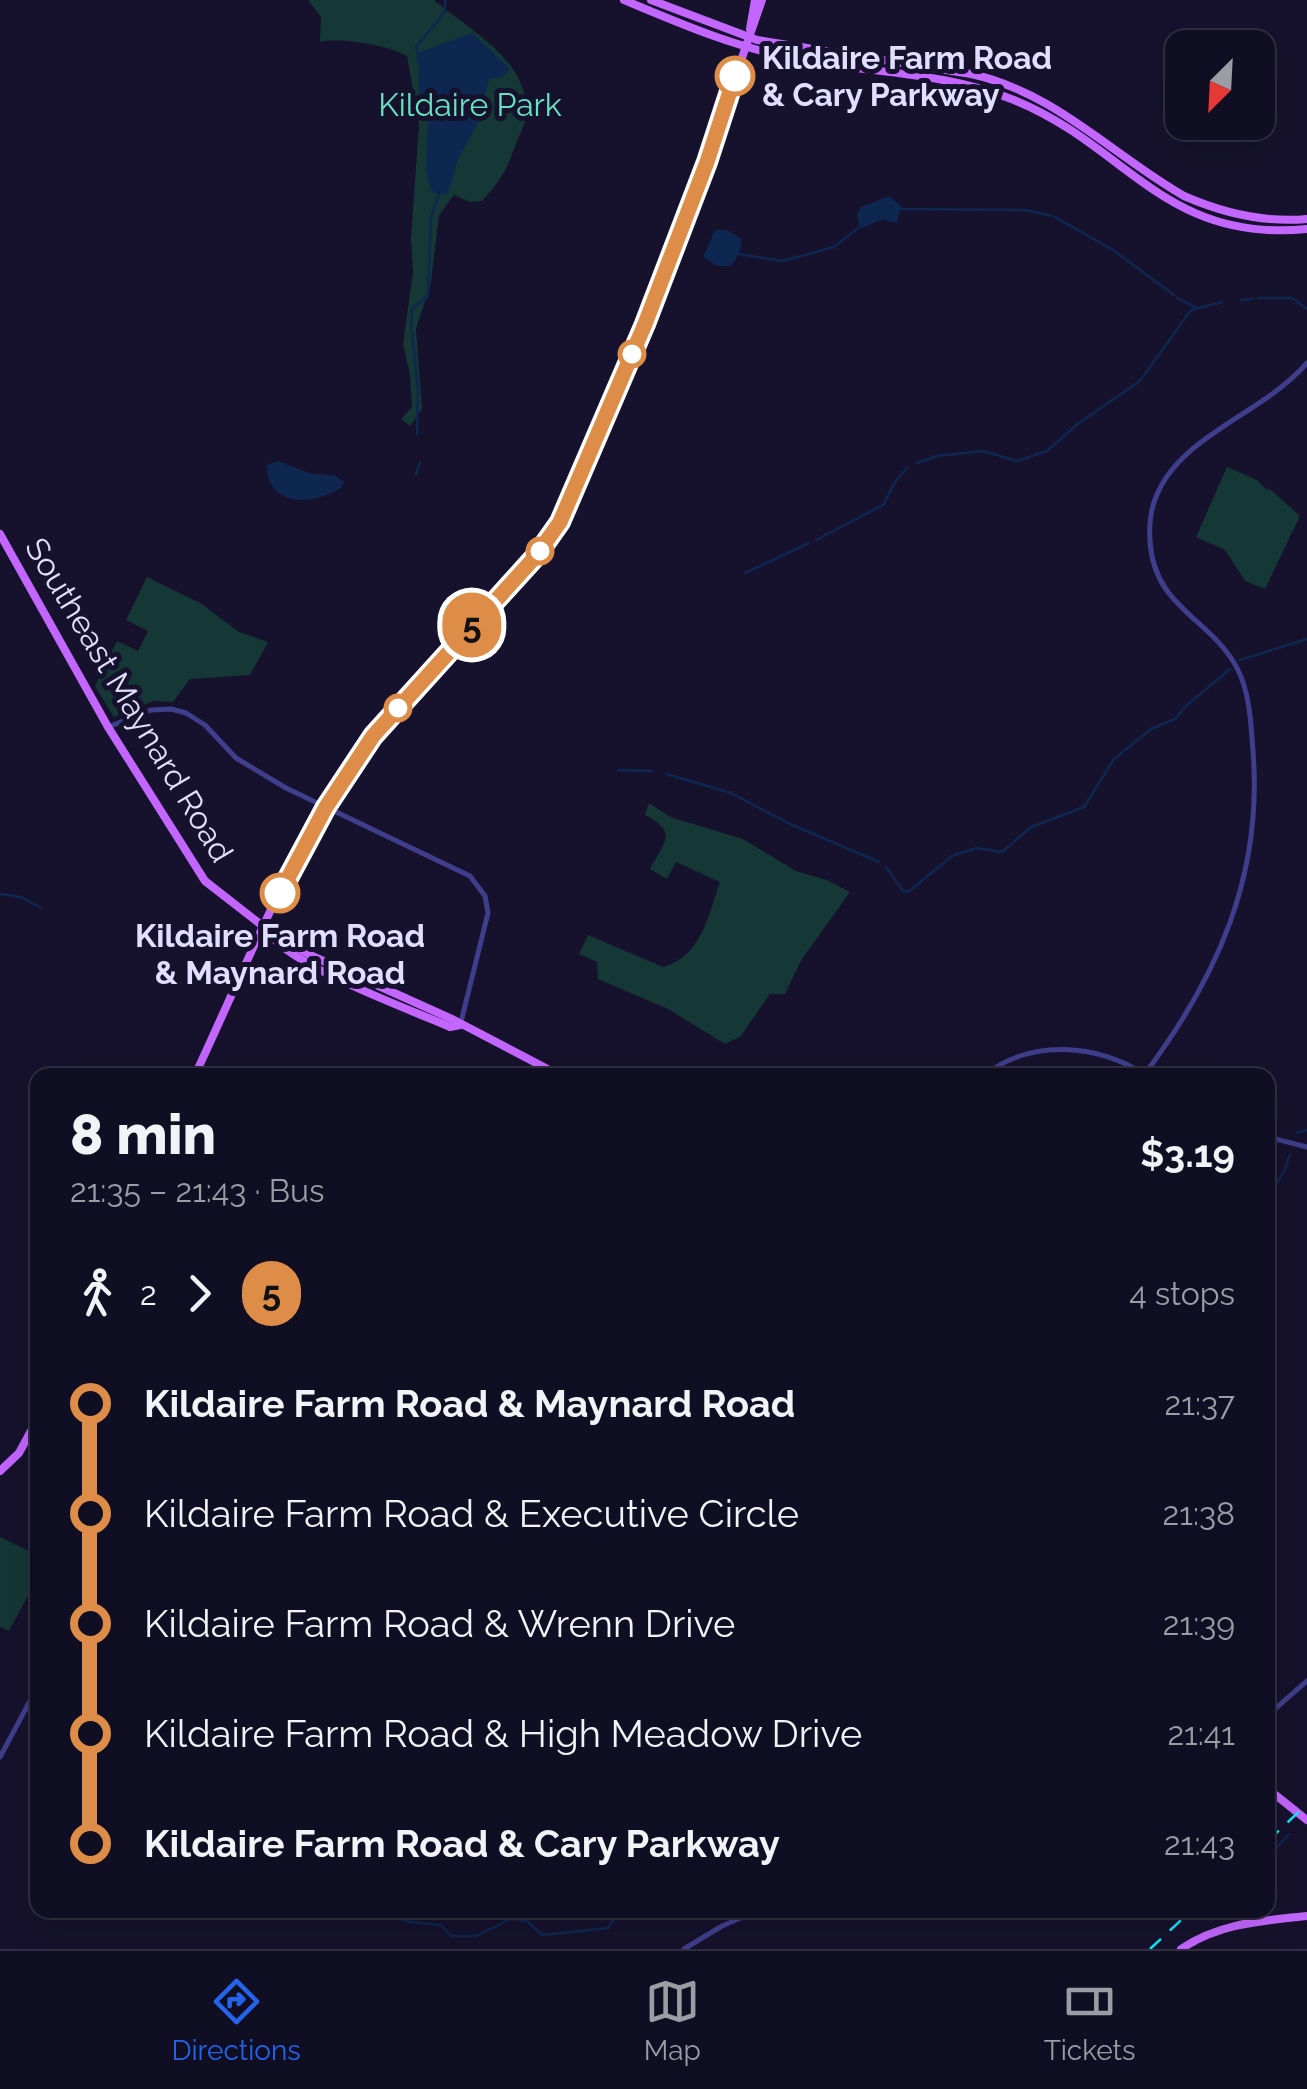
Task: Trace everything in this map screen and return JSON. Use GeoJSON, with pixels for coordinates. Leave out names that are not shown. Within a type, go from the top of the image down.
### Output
{"type":"FeatureCollection","features":[{"type":"Feature","properties":{"kind":"main road"},"geometry":{"type":"LineString","coordinates":[[624,0],[745,47],[800,60],[990,90],[1048,116],[1143,185],[1194,212],[1243,227],[1307,228]]}},
{"type":"Feature","properties":{"kind":"main road"},"geometry":{"type":"LineString","coordinates":[[651,0],[797,48],[971,74],[1004,83],[1051,105],[1184,196],[1250,217],[1307,219]]}},
{"type":"Feature","properties":{"kind":"main road"},"geometry":{"type":"LineString","coordinates":[[198,1068],[326,807],[373,736],[536,556],[560,522],[707,162],[745,47],[755,0]]}},
{"type":"Feature","properties":{"kind":"main road"},"geometry":{"type":"LineString","coordinates":[[749,33],[757,21],[762,0]]}},
{"type":"Feature","properties":{"kind":"main road","name":"Southeast Maynard Road"},"geometry":{"type":"LineString","coordinates":[[0,534],[108,727],[205,880],[264,927]]}},
{"type":"Feature","properties":{"kind":"main road"},"geometry":{"type":"LineString","coordinates":[[264,927],[270,939],[338,977],[452,1027],[460,1025]]}},
{"type":"Feature","properties":{"kind":"main road"},"geometry":{"type":"LineString","coordinates":[[264,927],[310,955],[545,1068]]}},
{"type":"Feature","properties":{"kind":"main road"},"geometry":{"type":"LineString","coordinates":[[338,977],[378,987]]}},
{"type":"Feature","properties":{"kind":"main road"},"geometry":{"type":"LineString","coordinates":[[0,1471],[19,1453],[30,1433]]}},
{"type":"Feature","properties":{"kind":"main road"},"geometry":{"type":"LineString","coordinates":[[1275,1794],[1307,1820]]}},
{"type":"Feature","properties":{"kind":"main road"},"geometry":{"type":"LineString","coordinates":[[1180,1949],[1206,1934],[1236,1924],[1307,1916]]}},
{"type":"Feature","properties":{"kind":"street"},"geometry":{"type":"LineString","coordinates":[[1150,1068],[1200,993],[1231,924],[1250,842],[1254,785],[1250,724],[1240,675],[1227,653],[1173,601],[1158,579],[1150,534],[1154,501],[1181,457],[1269,400],[1307,363]]}},
{"type":"Feature","properties":{"kind":"street"},"geometry":{"type":"LineString","coordinates":[[108,727],[158,708],[186,713],[205,725],[240,761],[470,876],[488,905],[488,920],[460,1025]]}},
{"type":"Feature","properties":{"kind":"street"},"geometry":{"type":"LineString","coordinates":[[997,1068],[1020,1055],[1054,1049],[1109,1057],[1131,1068]]}},
{"type":"Feature","properties":{"kind":"street"},"geometry":{"type":"LineString","coordinates":[[1275,1139],[1307,1147]]}},
{"type":"Feature","properties":{"kind":"street"},"geometry":{"type":"LineString","coordinates":[[1275,1708],[1307,1681]]}},
{"type":"Feature","properties":{"kind":"street"},"geometry":{"type":"LineString","coordinates":[[0,1758],[30,1701]]}},
{"type":"Feature","properties":{"kind":"street"},"geometry":{"type":"LineString","coordinates":[[684,1949],[740,1918]]}},
{"type":"Feature","properties":{"kind":"green space","name":"Kildaire Park"},"geometry":{"type":"Polygon","coordinates":[[[308,0],[434,0],[506,60],[524,92],[526,118],[500,179],[482,201],[470,202],[454,195],[439,215],[431,282],[416,329],[422,409],[410,426],[401,419],[412,407],[403,344],[413,272],[411,238],[419,124],[407,56],[364,43],[320,42],[321,17],[308,0]]]}},
{"type":"Feature","properties":{"kind":"green space"},"geometry":{"type":"Polygon","coordinates":[[[1227,467],[1257,480],[1300,516],[1265,589],[1245,581],[1225,550],[1196,537],[1227,467]]]}},
{"type":"Feature","properties":{"kind":"green space"},"geometry":{"type":"Polygon","coordinates":[[[147,577],[202,604],[239,632],[268,642],[250,675],[190,679],[173,702],[153,701],[114,717],[95,686],[117,641],[138,651],[148,631],[126,620],[147,577]]]}},
{"type":"Feature","properties":{"kind":"green space"},"geometry":{"type":"Polygon","coordinates":[[[649,803],[670,817],[743,839],[796,871],[850,892],[802,959],[785,994],[770,994],[740,1037],[725,1044],[668,1009],[598,979],[597,962],[579,954],[588,935],[663,967],[686,954],[701,934],[720,882],[676,862],[667,879],[650,869],[666,838],[662,827],[645,815],[649,803]]]}},
{"type":"Feature","properties":{"kind":"green space"},"geometry":{"type":"Polygon","coordinates":[[[0,1537],[30,1552],[30,1592],[9,1631],[0,1627],[0,1537]]]}},
{"type":"Feature","properties":{"kind":"water"},"geometry":{"type":"Polygon","coordinates":[[[472,33],[510,69],[502,77],[489,79],[480,119],[458,159],[448,194],[439,195],[431,190],[426,169],[428,121],[418,85],[416,58],[420,52],[472,33]]]}},
{"type":"Feature","properties":{"kind":"water"},"geometry":{"type":"Polygon","coordinates":[[[889,196],[901,206],[897,223],[882,219],[860,229],[857,215],[861,207],[889,196]]]}},
{"type":"Feature","properties":{"kind":"water"},"geometry":{"type":"Polygon","coordinates":[[[715,230],[727,230],[742,239],[731,266],[717,266],[703,257],[715,230]]]}},
{"type":"Feature","properties":{"kind":"water"},"geometry":{"type":"Polygon","coordinates":[[[278,461],[344,482],[342,487],[319,498],[283,496],[274,489],[267,465],[278,461]]]}},
{"type":"Feature","properties":{"kind":"waterway"},"geometry":{"type":"LineString","coordinates":[[419,57],[416,47],[445,12],[445,0]]}},
{"type":"Feature","properties":{"kind":"waterway"},"geometry":{"type":"LineString","coordinates":[[411,328],[412,309],[428,296],[431,217],[439,195]]}},
{"type":"Feature","properties":{"kind":"waterway"},"geometry":{"type":"LineString","coordinates":[[901,209],[1026,210],[1052,216]]}},
{"type":"Feature","properties":{"kind":"waterway"},"geometry":{"type":"LineString","coordinates":[[1055,217],[1113,250],[1174,295]]}},
{"type":"Feature","properties":{"kind":"waterway"},"geometry":{"type":"LineString","coordinates":[[739,254],[782,261],[834,247],[858,228]]}},
{"type":"Feature","properties":{"kind":"waterway"},"geometry":{"type":"LineString","coordinates":[[1177,298],[1195,307]]}},
{"type":"Feature","properties":{"kind":"waterway"},"geometry":{"type":"LineString","coordinates":[[1258,298],[1292,298],[1307,309]]}},
{"type":"Feature","properties":{"kind":"waterway"},"geometry":{"type":"LineString","coordinates":[[1241,300],[1252,299]]}},
{"type":"Feature","properties":{"kind":"waterway"},"geometry":{"type":"LineString","coordinates":[[917,463],[937,456],[983,451],[1017,461],[1047,451],[1079,423],[1140,381],[1191,310],[1222,302]]}},
{"type":"Feature","properties":{"kind":"waterway"},"geometry":{"type":"LineString","coordinates":[[412,332],[418,390],[417,434]]}},
{"type":"Feature","properties":{"kind":"waterway"},"geometry":{"type":"LineString","coordinates":[[416,475],[420,462]]}},
{"type":"Feature","properties":{"kind":"waterway"},"geometry":{"type":"LineString","coordinates":[[816,540],[883,505],[907,468]]}},
{"type":"Feature","properties":{"kind":"waterway"},"geometry":{"type":"LineString","coordinates":[[745,573],[809,543]]}},
{"type":"Feature","properties":{"kind":"waterway"},"geometry":{"type":"LineString","coordinates":[[1240,660],[1307,639]]}},
{"type":"Feature","properties":{"kind":"waterway"},"geometry":{"type":"LineString","coordinates":[[886,867],[903,891],[908,892],[952,856],[976,848],[1002,852],[1031,827],[1084,807],[1114,759],[1151,729],[1175,719],[1230,669]]}},
{"type":"Feature","properties":{"kind":"waterway"},"geometry":{"type":"LineString","coordinates":[[618,770],[652,771]]}},
{"type":"Feature","properties":{"kind":"waterway"},"geometry":{"type":"LineString","coordinates":[[666,774],[731,793],[790,824],[879,862]]}},
{"type":"Feature","properties":{"kind":"waterway"},"geometry":{"type":"LineString","coordinates":[[0,894],[21,897],[41,908]]}},
{"type":"Feature","properties":{"kind":"waterway"},"geometry":{"type":"LineString","coordinates":[[1296,1133],[1307,1130]]}},
{"type":"Feature","properties":{"kind":"waterway"},"geometry":{"type":"LineString","coordinates":[[1275,1185],[1290,1154]]}},
{"type":"Feature","properties":{"kind":"waterway"},"geometry":{"type":"LineString","coordinates":[[1275,1849],[1289,1834]]}},
{"type":"Feature","properties":{"kind":"waterway"},"geometry":{"type":"LineString","coordinates":[[400,1918],[441,1925],[451,1936],[476,1936],[513,1918]]}},
{"type":"Feature","properties":{"kind":"waterway"},"geometry":{"type":"LineString","coordinates":[[513,1918],[528,1922],[542,1935],[608,1928],[614,1918]]}},
{"type":"Feature","properties":{"kind":"railway"},"geometry":{"type":"LineString","coordinates":[[1275,1834],[1307,1804]]}},
{"type":"Feature","properties":{"kind":"railway"},"geometry":{"type":"LineString","coordinates":[[1150,1949],[1183,1918]]}},
{"type":"Feature","properties":{"kind":"bus line","name":"5"},"geometry":{"type":"LineString","coordinates":[[280,893],[304,844],[356,758],[536,556],[560,522],[645,324],[707,162],[735,76]]}},
{"type":"Feature","properties":{"kind":"place","name":"Kildaire Farm Road & Cary Parkway"},"geometry":{"type":"Point","coordinates":[735,76]}},
{"type":"Feature","properties":{"kind":"place","name":"Kildaire Farm Road & Maynard Road"},"geometry":{"type":"Point","coordinates":[280,893]}}]}
